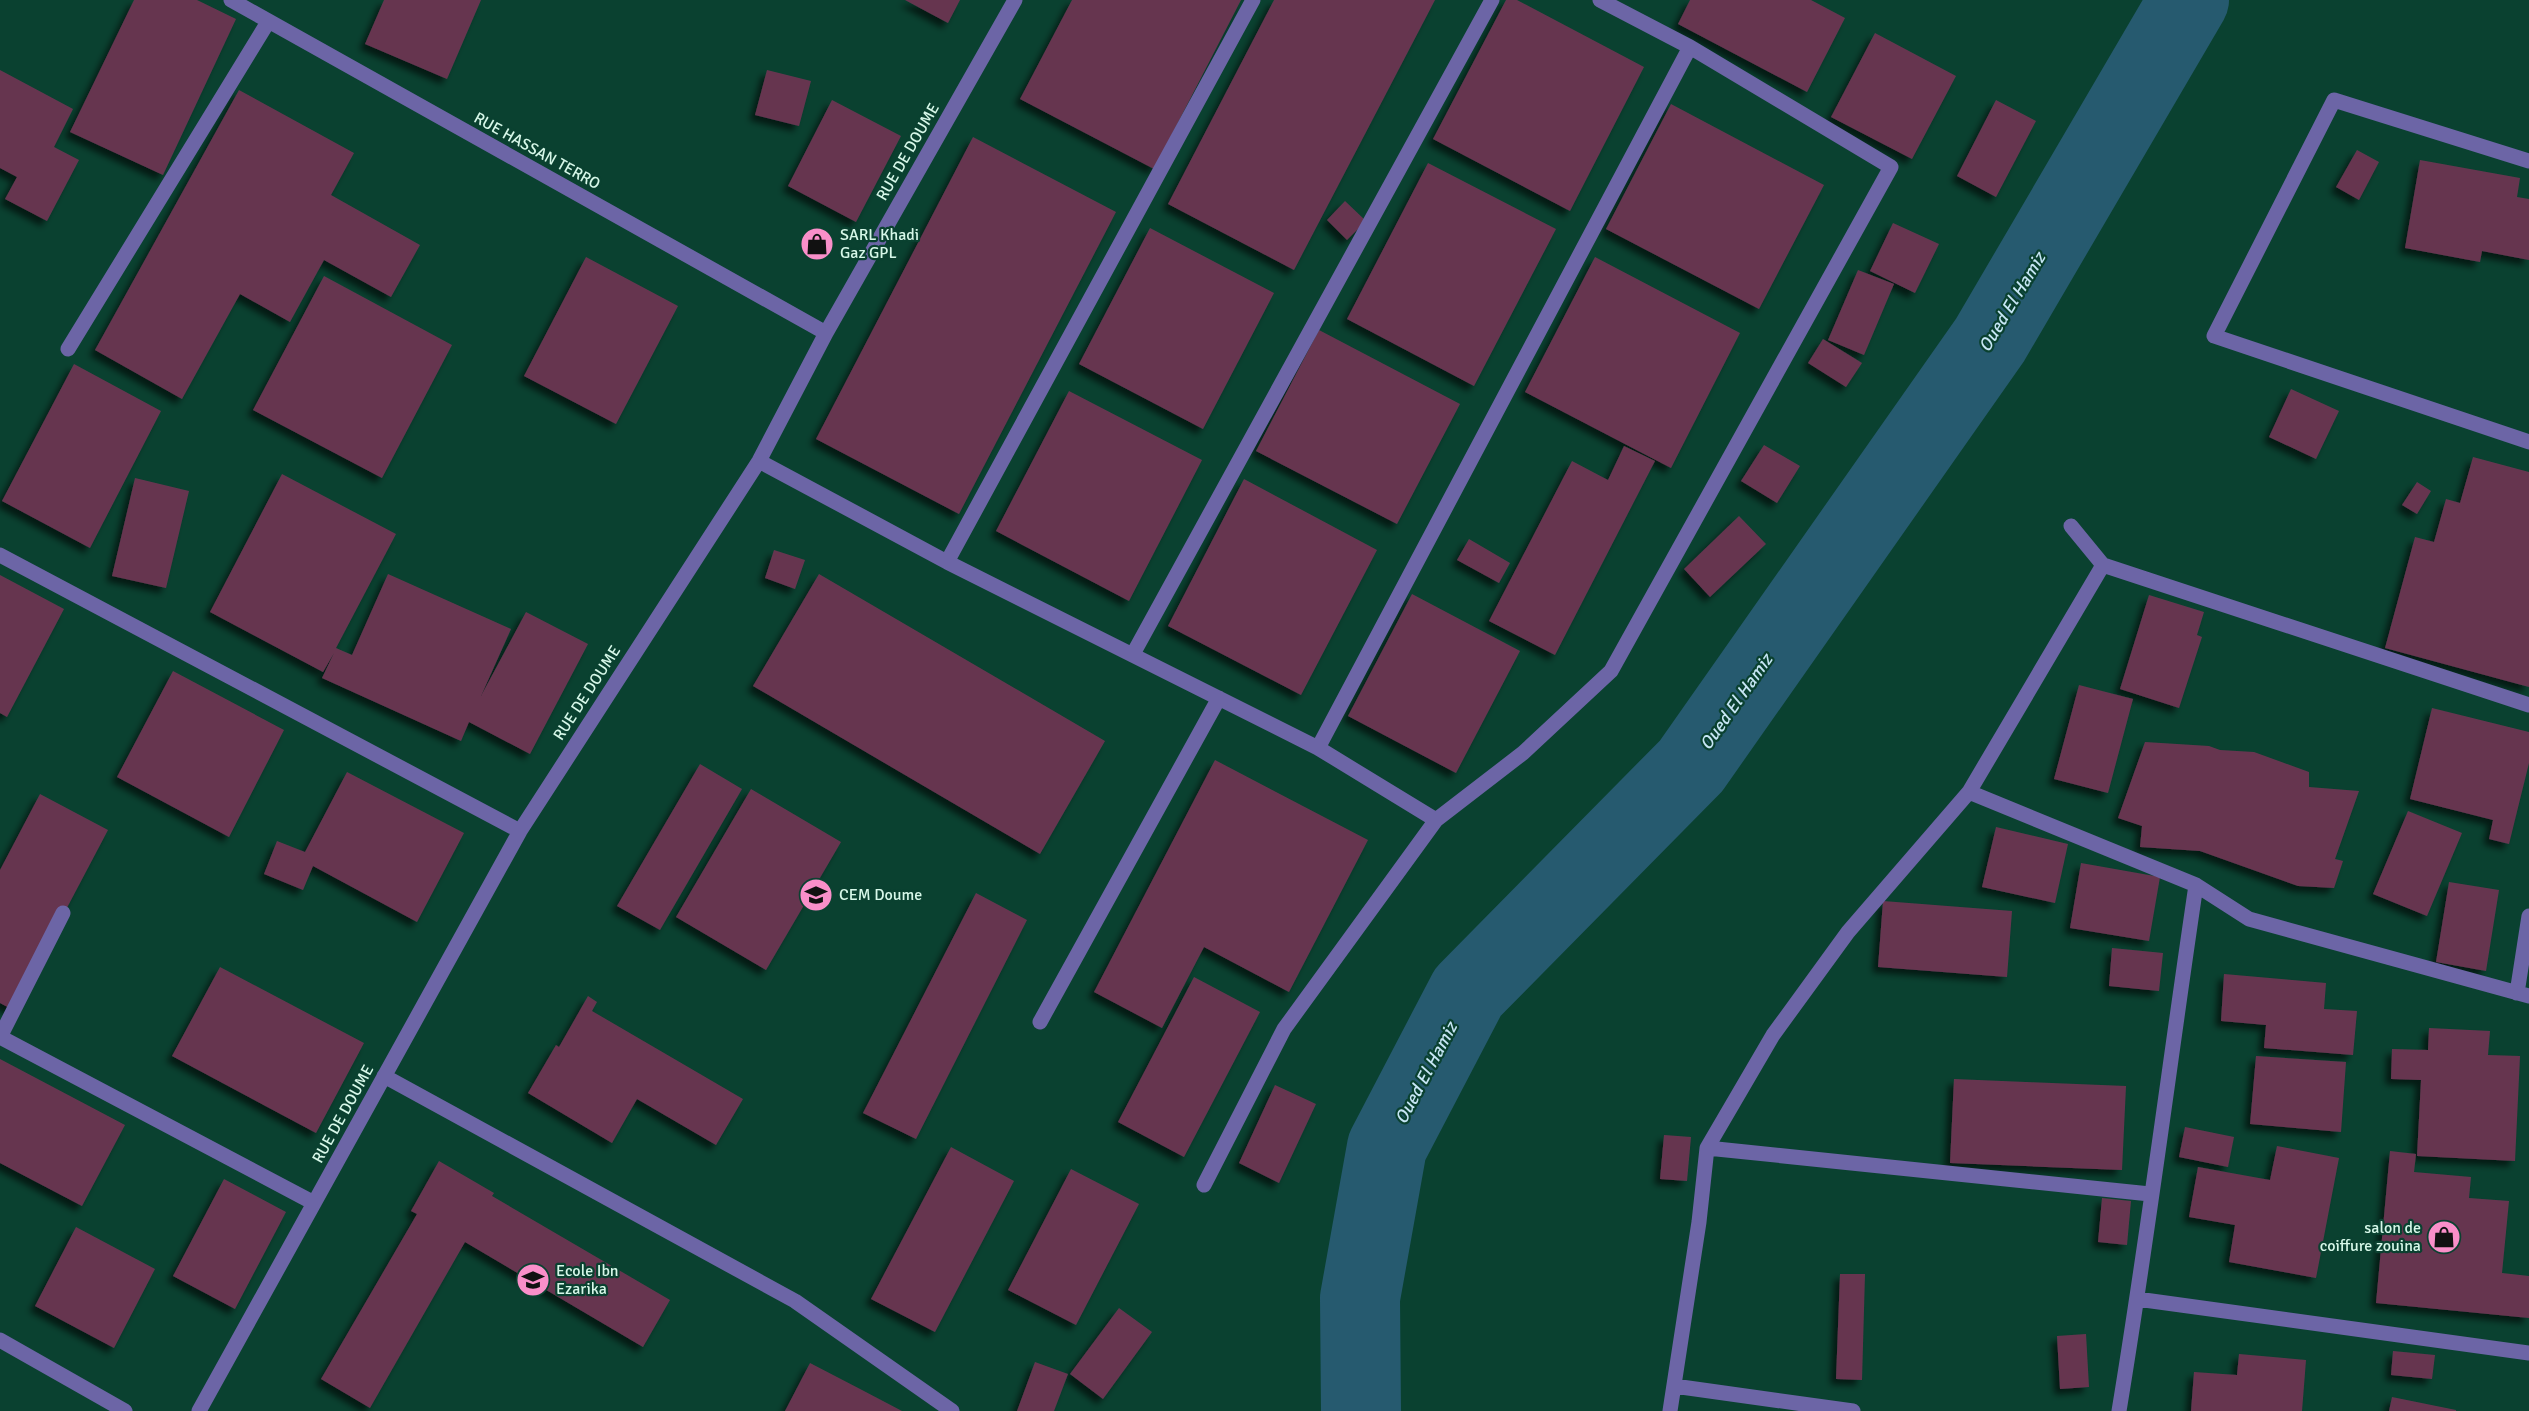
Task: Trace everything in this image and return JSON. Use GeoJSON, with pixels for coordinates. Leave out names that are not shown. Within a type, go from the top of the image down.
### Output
{"type":"FeatureCollection","features":[{"type":"Feature","properties":{"kind":"street","name":"RUE HASSAN TERRO"},"geometry":{"type":"LineString","coordinates":[[231,0],[826,333]]}},
{"type":"Feature","properties":{"kind":"street","name":"RUE DE DOUME"},"geometry":{"type":"LineString","coordinates":[[199,1411],[520,831],[759,461],[826,333],[1015,0]]}},
{"type":"Feature","properties":{"kind":"street"},"geometry":{"type":"LineString","coordinates":[[947,562],[1253,0]]}},
{"type":"Feature","properties":{"kind":"street"},"geometry":{"type":"LineString","coordinates":[[1133,654],[1492,0]]}},
{"type":"Feature","properties":{"kind":"street"},"geometry":{"type":"LineString","coordinates":[[1203,1185],[1284,1029],[1436,820],[1523,753],[1611,671],[1891,167],[1690,47],[1600,0]]}},
{"type":"Feature","properties":{"kind":"street"},"geometry":{"type":"LineString","coordinates":[[68,349],[268,22]]}},
{"type":"Feature","properties":{"kind":"street"},"geometry":{"type":"LineString","coordinates":[[1318,748],[1690,47]]}},
{"type":"Feature","properties":{"kind":"street"},"geometry":{"type":"LineString","coordinates":[[2529,161],[2334,100],[2214,336],[2529,442]]}},
{"type":"Feature","properties":{"kind":"street"},"geometry":{"type":"LineString","coordinates":[[759,461],[947,562],[1318,748],[1436,820]]}},
{"type":"Feature","properties":{"kind":"street"},"geometry":{"type":"LineString","coordinates":[[2071,526],[2103,565],[2529,705]]}},
{"type":"Feature","properties":{"kind":"street"},"geometry":{"type":"LineString","coordinates":[[0,555],[520,831]]}},
{"type":"Feature","properties":{"kind":"street"},"geometry":{"type":"LineString","coordinates":[[1670,1411],[1700,1222],[1707,1148],[1773,1035],[1848,932],[1969,792],[2103,565]]}},
{"type":"Feature","properties":{"kind":"street"},"geometry":{"type":"LineString","coordinates":[[1040,1022],[1220,698]]}},
{"type":"Feature","properties":{"kind":"street"},"geometry":{"type":"LineString","coordinates":[[1969,792],[2196,885],[2249,919],[2523,994],[2529,916]]}},
{"type":"Feature","properties":{"kind":"street"},"geometry":{"type":"LineString","coordinates":[[2119,1411],[2138,1299],[2150,1194],[2196,885]]}},
{"type":"Feature","properties":{"kind":"street"},"geometry":{"type":"LineString","coordinates":[[63,913],[0,1037],[314,1203]]}},
{"type":"Feature","properties":{"kind":"street"},"geometry":{"type":"LineString","coordinates":[[384,1076],[795,1301],[952,1411]]}},
{"type":"Feature","properties":{"kind":"street"},"geometry":{"type":"LineString","coordinates":[[1707,1148],[2150,1194]]}},
{"type":"Feature","properties":{"kind":"street"},"geometry":{"type":"LineString","coordinates":[[2138,1299],[2529,1353]]}},
{"type":"Feature","properties":{"kind":"street"},"geometry":{"type":"LineString","coordinates":[[0,1340],[124,1411]]}},
{"type":"Feature","properties":{"kind":"street"},"geometry":{"type":"LineString","coordinates":[[1674,1386],[1853,1411]]}},
{"type":"Feature","properties":{"kind":"building"},"geometry":{"type":"Polygon","coordinates":[[[134,0],[197,0],[236,19],[163,175],[70,132],[134,0]]]}},
{"type":"Feature","properties":{"kind":"building"},"geometry":{"type":"Polygon","coordinates":[[[384,0],[481,0],[447,79],[365,44],[384,0]]]}},
{"type":"Feature","properties":{"kind":"building"},"geometry":{"type":"Polygon","coordinates":[[[905,0],[960,0],[948,23],[905,0]]]}},
{"type":"Feature","properties":{"kind":"building"},"geometry":{"type":"Polygon","coordinates":[[[1072,0],[1241,0],[1154,169],[1020,99],[1072,0]]]}},
{"type":"Feature","properties":{"kind":"building"},"geometry":{"type":"Polygon","coordinates":[[[1274,0],[1435,0],[1294,270],[1168,204],[1274,0]]]}},
{"type":"Feature","properties":{"kind":"building"},"geometry":{"type":"Polygon","coordinates":[[[1506,0],[1517,0],[1644,67],[1570,211],[1433,139],[1506,0]]]}},
{"type":"Feature","properties":{"kind":"building"},"geometry":{"type":"Polygon","coordinates":[[[1690,0],[1811,0],[1845,18],[1807,92],[1678,24],[1690,0]]]}},
{"type":"Feature","properties":{"kind":"building"},"geometry":{"type":"Polygon","coordinates":[[[1875,33],[1956,76],[1912,159],[1831,117],[1875,33]]]}},
{"type":"Feature","properties":{"kind":"building"},"geometry":{"type":"Polygon","coordinates":[[[0,70],[73,109],[54,147],[79,160],[47,221],[5,199],[17,177],[0,168],[0,70]]]}},
{"type":"Feature","properties":{"kind":"building"},"geometry":{"type":"Polygon","coordinates":[[[767,70],[811,81],[799,126],[755,115],[767,70]]]}},
{"type":"Feature","properties":{"kind":"building"},"geometry":{"type":"Polygon","coordinates":[[[239,90],[354,153],[331,195],[420,245],[391,297],[324,260],[290,322],[240,294],[182,399],[95,350],[239,90]]]}},
{"type":"Feature","properties":{"kind":"building"},"geometry":{"type":"Polygon","coordinates":[[[832,100],[901,136],[856,222],[788,186],[832,100]]]}},
{"type":"Feature","properties":{"kind":"building"},"geometry":{"type":"Polygon","coordinates":[[[1996,100],[2036,121],[1996,197],[1957,176],[1996,100]]]}},
{"type":"Feature","properties":{"kind":"building"},"geometry":{"type":"Polygon","coordinates":[[[1671,104],[1824,185],[1759,309],[1606,229],[1671,104]]]}},
{"type":"Feature","properties":{"kind":"building"},"geometry":{"type":"Polygon","coordinates":[[[973,137],[1116,212],[959,514],[816,439],[973,137]]]}},
{"type":"Feature","properties":{"kind":"building"},"geometry":{"type":"Polygon","coordinates":[[[2357,150],[2379,162],[2359,200],[2336,187],[2357,150]]]}},
{"type":"Feature","properties":{"kind":"building"},"geometry":{"type":"Polygon","coordinates":[[[2420,160],[2520,178],[2517,197],[2529,199],[2529,260],[2482,251],[2480,262],[2405,248],[2420,160]]]}},
{"type":"Feature","properties":{"kind":"building"},"geometry":{"type":"Polygon","coordinates":[[[1428,163],[1556,229],[1474,386],[1347,319],[1428,163]]]}},
{"type":"Feature","properties":{"kind":"building"},"geometry":{"type":"Polygon","coordinates":[[[1345,201],[1366,221],[1347,240],[1327,220],[1345,201]]]}},
{"type":"Feature","properties":{"kind":"building"},"geometry":{"type":"Polygon","coordinates":[[[1893,223],[1939,244],[1915,293],[1870,271],[1893,223]]]}},
{"type":"Feature","properties":{"kind":"building"},"geometry":{"type":"Polygon","coordinates":[[[1150,228],[1274,293],[1203,429],[1079,364],[1150,228]]]}},
{"type":"Feature","properties":{"kind":"building"},"geometry":{"type":"Polygon","coordinates":[[[586,257],[678,306],[616,424],[524,376],[586,257]]]}},
{"type":"Feature","properties":{"kind":"building"},"geometry":{"type":"Polygon","coordinates":[[[1595,257],[1740,333],[1671,468],[1525,392],[1595,257]]]}},
{"type":"Feature","properties":{"kind":"building"},"geometry":{"type":"Polygon","coordinates":[[[1858,270],[1894,284],[1864,355],[1828,340],[1858,270]]]}},
{"type":"Feature","properties":{"kind":"building"},"geometry":{"type":"Polygon","coordinates":[[[324,276],[452,345],[382,478],[253,410],[324,276]]]}},
{"type":"Feature","properties":{"kind":"building"},"geometry":{"type":"Polygon","coordinates":[[[1319,330],[1460,404],[1397,524],[1256,451],[1319,330]]]}},
{"type":"Feature","properties":{"kind":"building"},"geometry":{"type":"Polygon","coordinates":[[[1823,339],[1862,363],[1846,387],[1808,363],[1823,339]]]}},
{"type":"Feature","properties":{"kind":"building"},"geometry":{"type":"Polygon","coordinates":[[[74,364],[161,411],[90,548],[2,501],[74,364]]]}},
{"type":"Feature","properties":{"kind":"building"},"geometry":{"type":"Polygon","coordinates":[[[2291,389],[2339,411],[2316,459],[2269,437],[2291,389]]]}},
{"type":"Feature","properties":{"kind":"building"},"geometry":{"type":"Polygon","coordinates":[[[1069,391],[1202,460],[1129,601],[996,531],[1069,391]]]}},
{"type":"Feature","properties":{"kind":"building"},"geometry":{"type":"Polygon","coordinates":[[[1764,445],[1800,466],[1777,503],[1741,481],[1764,445]]]}},
{"type":"Feature","properties":{"kind":"building"},"geometry":{"type":"Polygon","coordinates":[[[1624,446],[1655,461],[1555,655],[1489,621],[1572,461],[1608,480],[1624,446]]]}},
{"type":"Feature","properties":{"kind":"building"},"geometry":{"type":"Polygon","coordinates":[[[2473,457],[2529,472],[2529,687],[2385,648],[2415,537],[2434,542],[2446,499],[2460,503],[2473,457]]]}},
{"type":"Feature","properties":{"kind":"building"},"geometry":{"type":"Polygon","coordinates":[[[282,474],[396,534],[336,648],[352,655],[388,574],[511,629],[481,696],[526,612],[588,644],[530,754],[469,722],[461,741],[322,678],[334,653],[323,672],[210,612],[282,474]]]}},
{"type":"Feature","properties":{"kind":"building"},"geometry":{"type":"Polygon","coordinates":[[[135,478],[189,491],[166,588],[112,576],[135,478]]]}},
{"type":"Feature","properties":{"kind":"building"},"geometry":{"type":"Polygon","coordinates":[[[1244,479],[1377,550],[1301,695],[1168,626],[1244,479]]]}},
{"type":"Feature","properties":{"kind":"building"},"geometry":{"type":"Polygon","coordinates":[[[2417,482],[2431,491],[2417,514],[2402,505],[2417,482]]]}},
{"type":"Feature","properties":{"kind":"building"},"geometry":{"type":"Polygon","coordinates":[[[1739,516],[1766,544],[1710,597],[1684,569],[1739,516]]]}},
{"type":"Feature","properties":{"kind":"building"},"geometry":{"type":"Polygon","coordinates":[[[1469,539],[1510,563],[1499,583],[1457,560],[1469,539]]]}},
{"type":"Feature","properties":{"kind":"building"},"geometry":{"type":"Polygon","coordinates":[[[774,550],[805,560],[795,589],[765,578],[774,550]]]}},
{"type":"Feature","properties":{"kind":"building"},"geometry":{"type":"Polygon","coordinates":[[[819,574],[1105,741],[1040,854],[753,686],[819,574]]]}},
{"type":"Feature","properties":{"kind":"building"},"geometry":{"type":"Polygon","coordinates":[[[0,575],[64,609],[7,717],[0,713],[0,575]]]}},
{"type":"Feature","properties":{"kind":"building"},"geometry":{"type":"Polygon","coordinates":[[[1412,594],[1520,651],[1456,773],[1348,716],[1412,594]]]}},
{"type":"Feature","properties":{"kind":"building"},"geometry":{"type":"Polygon","coordinates":[[[2149,595],[2204,612],[2197,635],[2202,637],[2179,708],[2120,689],[2149,595]]]}},
{"type":"Feature","properties":{"kind":"building"},"geometry":{"type":"Polygon","coordinates":[[[173,671],[284,730],[229,837],[117,777],[173,671]]]}},
{"type":"Feature","properties":{"kind":"building"},"geometry":{"type":"Polygon","coordinates":[[[2079,685],[2133,699],[2108,793],[2054,779],[2079,685]]]}},
{"type":"Feature","properties":{"kind":"building"},"geometry":{"type":"Polygon","coordinates":[[[2432,708],[2529,732],[2529,763],[2509,844],[2489,839],[2493,820],[2410,799],[2432,708]]]}},
{"type":"Feature","properties":{"kind":"building"},"geometry":{"type":"Polygon","coordinates":[[[2145,742],[2209,746],[2220,750],[2254,752],[2309,772],[2309,787],[2359,791],[2335,859],[2343,861],[2334,888],[2298,886],[2200,851],[2140,847],[2142,826],[2118,818],[2145,742]]]}},
{"type":"Feature","properties":{"kind":"building"},"geometry":{"type":"Polygon","coordinates":[[[1215,760],[1368,840],[1289,992],[1204,947],[1162,1028],[1094,992],[1215,760]]]}},
{"type":"Feature","properties":{"kind":"building"},"geometry":{"type":"Polygon","coordinates":[[[700,764],[742,789],[660,930],[617,906],[700,764]]]}},
{"type":"Feature","properties":{"kind":"building"},"geometry":{"type":"Polygon","coordinates":[[[347,772],[464,833],[417,922],[313,866],[303,890],[264,874],[277,841],[305,852],[347,772]]]}},
{"type":"Feature","properties":{"kind":"building"},"geometry":{"type":"Polygon","coordinates":[[[751,789],[841,842],[766,970],[676,917],[751,789]]]}},
{"type":"Feature","properties":{"kind":"building"},"geometry":{"type":"Polygon","coordinates":[[[40,794],[108,830],[13,1010],[0,1003],[0,870],[40,794]]]}},
{"type":"Feature","properties":{"kind":"building"},"geometry":{"type":"Polygon","coordinates":[[[2408,811],[2462,833],[2427,916],[2373,894],[2408,811]]]}},
{"type":"Feature","properties":{"kind":"building"},"geometry":{"type":"Polygon","coordinates":[[[1996,827],[2068,844],[2055,903],[1982,887],[1996,827]]]}},
{"type":"Feature","properties":{"kind":"building"},"geometry":{"type":"Polygon","coordinates":[[[2081,863],[2160,877],[2149,941],[2070,928],[2081,863]]]}},
{"type":"Feature","properties":{"kind":"building"},"geometry":{"type":"Polygon","coordinates":[[[2449,882],[2499,890],[2486,971],[2436,962],[2449,882]]]}},
{"type":"Feature","properties":{"kind":"building"},"geometry":{"type":"Polygon","coordinates":[[[976,893],[1027,920],[916,1139],[863,1113],[976,893]]]}},
{"type":"Feature","properties":{"kind":"building"},"geometry":{"type":"Polygon","coordinates":[[[1883,901],[2012,911],[2007,977],[1878,967],[1883,901]]]}},
{"type":"Feature","properties":{"kind":"building"},"geometry":{"type":"Polygon","coordinates":[[[2112,948],[2163,953],[2159,991],[2109,986],[2112,948]]]}},
{"type":"Feature","properties":{"kind":"building"},"geometry":{"type":"Polygon","coordinates":[[[220,967],[364,1043],[316,1133],[172,1056],[220,967]]]}},
{"type":"Feature","properties":{"kind":"building"},"geometry":{"type":"Polygon","coordinates":[[[2224,974],[2326,983],[2324,1009],[2357,1011],[2353,1055],[2264,1048],[2266,1025],[2221,1021],[2224,974]]]}},
{"type":"Feature","properties":{"kind":"building"},"geometry":{"type":"Polygon","coordinates":[[[1194,977],[1260,1012],[1184,1157],[1118,1122],[1194,977]]]}},
{"type":"Feature","properties":{"kind":"building"},"geometry":{"type":"Polygon","coordinates":[[[588,996],[597,1002],[592,1011],[743,1099],[716,1145],[637,1099],[612,1143],[528,1093],[556,1045],[559,1047],[588,996]]]}},
{"type":"Feature","properties":{"kind":"building"},"geometry":{"type":"Polygon","coordinates":[[[2429,1028],[2490,1031],[2488,1055],[2520,1056],[2515,1161],[2417,1156],[2421,1080],[2391,1079],[2392,1049],[2428,1050],[2429,1028]]]}},
{"type":"Feature","properties":{"kind":"building"},"geometry":{"type":"Polygon","coordinates":[[[2256,1056],[2346,1062],[2341,1132],[2250,1124],[2256,1056]]]}},
{"type":"Feature","properties":{"kind":"building"},"geometry":{"type":"Polygon","coordinates":[[[0,1059],[125,1125],[82,1206],[0,1163],[0,1059]]]}},
{"type":"Feature","properties":{"kind":"building"},"geometry":{"type":"Polygon","coordinates":[[[1954,1079],[2126,1086],[2122,1170],[1950,1163],[1954,1079]]]}},
{"type":"Feature","properties":{"kind":"building"},"geometry":{"type":"Polygon","coordinates":[[[1275,1085],[1316,1104],[1279,1183],[1239,1163],[1275,1085]]]}},
{"type":"Feature","properties":{"kind":"building"},"geometry":{"type":"Polygon","coordinates":[[[2185,1127],[2234,1137],[2228,1167],[2179,1157],[2185,1127]]]}},
{"type":"Feature","properties":{"kind":"building"},"geometry":{"type":"Polygon","coordinates":[[[1664,1135],[1691,1137],[1687,1181],[1660,1179],[1664,1135]]]}},
{"type":"Feature","properties":{"kind":"building"},"geometry":{"type":"Polygon","coordinates":[[[2277,1146],[2339,1158],[2316,1278],[2229,1262],[2235,1225],[2189,1217],[2198,1167],[2270,1180],[2277,1146]]]}},
{"type":"Feature","properties":{"kind":"building"},"geometry":{"type":"Polygon","coordinates":[[[951,1147],[1014,1181],[935,1332],[871,1299],[951,1147]]]}},
{"type":"Feature","properties":{"kind":"building","name":"salon de coiffure zouina"},"geometry":{"type":"Polygon","coordinates":[[[2390,1151],[2416,1154],[2414,1172],[2471,1177],[2469,1198],[2509,1201],[2502,1273],[2529,1276],[2529,1318],[2376,1303],[2390,1151]]]}},
{"type":"Feature","properties":{"kind":"building"},"geometry":{"type":"Polygon","coordinates":[[[439,1161],[494,1193],[492,1196],[670,1300],[643,1347],[465,1242],[370,1408],[321,1379],[417,1214],[411,1211],[439,1161]]]}},
{"type":"Feature","properties":{"kind":"building"},"geometry":{"type":"Polygon","coordinates":[[[1071,1169],[1139,1204],[1076,1325],[1008,1290],[1071,1169]]]}},
{"type":"Feature","properties":{"kind":"building"},"geometry":{"type":"Polygon","coordinates":[[[224,1179],[286,1212],[235,1309],[173,1276],[224,1179]]]}},
{"type":"Feature","properties":{"kind":"building"},"geometry":{"type":"Polygon","coordinates":[[[2102,1198],[2131,1201],[2127,1245],[2098,1242],[2102,1198]]]}},
{"type":"Feature","properties":{"kind":"building"},"geometry":{"type":"Polygon","coordinates":[[[76,1227],[155,1269],[114,1348],[35,1306],[76,1227]]]}},
{"type":"Feature","properties":{"kind":"building"},"geometry":{"type":"Polygon","coordinates":[[[1840,1274],[1865,1274],[1862,1380],[1836,1379],[1840,1274]]]}},
{"type":"Feature","properties":{"kind":"building"},"geometry":{"type":"Polygon","coordinates":[[[1119,1308],[1152,1332],[1103,1399],[1070,1374],[1119,1308]]]}},
{"type":"Feature","properties":{"kind":"building"},"geometry":{"type":"Polygon","coordinates":[[[2086,1334],[2089,1387],[2060,1389],[2057,1336],[2086,1334]]]}},
{"type":"Feature","properties":{"kind":"building"},"geometry":{"type":"Polygon","coordinates":[[[2393,1351],[2435,1355],[2432,1379],[2391,1375],[2393,1351]]]}},
{"type":"Feature","properties":{"kind":"building"},"geometry":{"type":"Polygon","coordinates":[[[2239,1354],[2306,1360],[2302,1411],[2191,1411],[2194,1372],[2237,1375],[2239,1354]]]}},
{"type":"Feature","properties":{"kind":"building"},"geometry":{"type":"Polygon","coordinates":[[[1035,1362],[1068,1374],[1054,1411],[1017,1411],[1035,1362]]]}},
{"type":"Feature","properties":{"kind":"building"},"geometry":{"type":"Polygon","coordinates":[[[810,1363],[862,1390],[902,1411],[785,1411],[810,1363]]]}},
{"type":"Feature","properties":{"kind":"building"},"geometry":{"type":"Polygon","coordinates":[[[2392,1397],[2456,1410],[2456,1411],[2389,1411],[2392,1397]]]}},
{"type":"Feature","properties":{"kind":"waterway","name":"Oued El Hamiz"},"geometry":{"type":"LineString","coordinates":[[1361,1411],[1360,1298],[1387,1147],[1468,992],[1691,766],[1990,340],[2189,0]]}},
{"type":"Feature","properties":{"kind":"place","name":"SARL Khadi Gaz GPL"},"geometry":{"type":"Point","coordinates":[817,244]}},
{"type":"Feature","properties":{"kind":"place","name":"CEM Doume"},"geometry":{"type":"Point","coordinates":[816,895]}},
{"type":"Feature","properties":{"kind":"place","name":"salon de coiffure zouina"},"geometry":{"type":"Point","coordinates":[2444,1237]}},
{"type":"Feature","properties":{"kind":"place","name":"Ecole Ibn Ezarika"},"geometry":{"type":"Point","coordinates":[533,1280]}}]}
